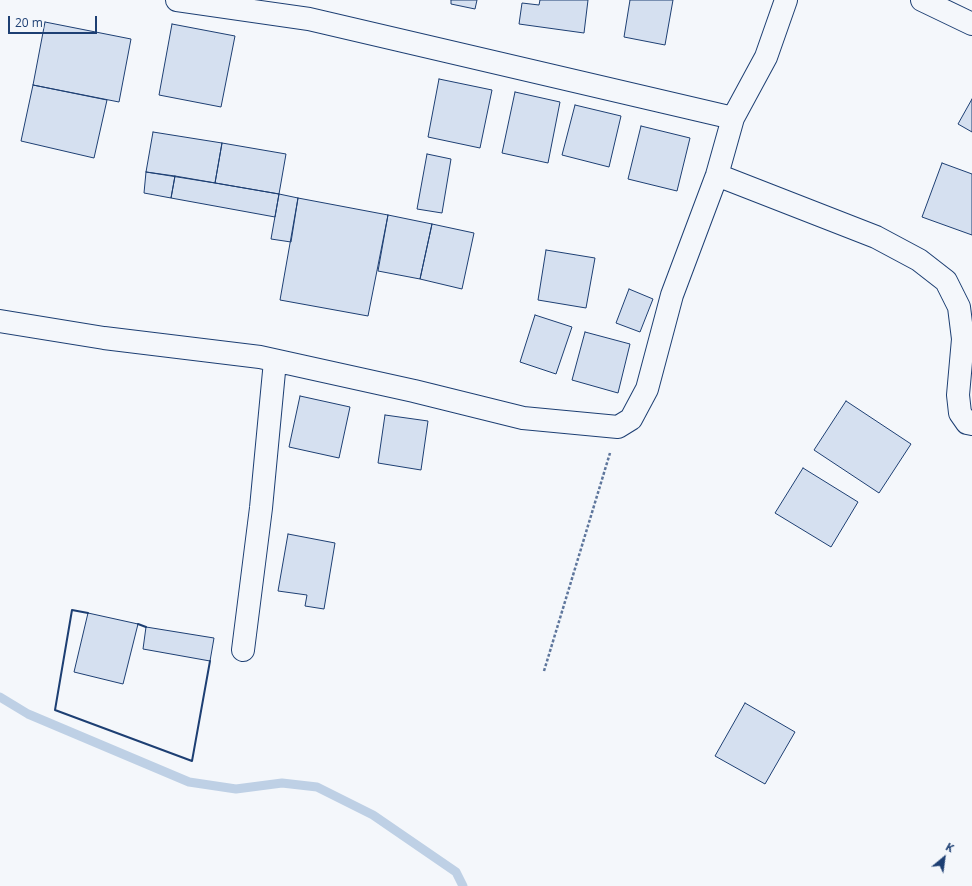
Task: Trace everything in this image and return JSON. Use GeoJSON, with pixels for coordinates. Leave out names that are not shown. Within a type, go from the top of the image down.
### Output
{"type":"FeatureCollection","features":[{"type":"Feature","properties":{"kind":"street"},"geometry":{"type":"LineString","coordinates":[[177,0],[309,19],[733,118]]}},
{"type":"Feature","properties":{"kind":"street"},"geometry":{"type":"LineString","coordinates":[[0,321],[104,338],[275,361],[523,418],[618,427],[631,419],[647,389],[672,295],[717,175],[733,118],[766,57],[786,0]]}},
{"type":"Feature","properties":{"kind":"street"},"geometry":{"type":"LineString","coordinates":[[922,0],[972,24]]}},
{"type":"Feature","properties":{"kind":"street"},"geometry":{"type":"LineString","coordinates":[[717,175],[876,236],[919,260],[946,281],[959,307],[964,339],[958,395],[960,414],[967,423],[972,424]]}},
{"type":"Feature","properties":{"kind":"street"},"geometry":{"type":"LineString","coordinates":[[243,650],[261,508],[275,361]]}},
{"type":"Feature","properties":{"kind":"path"},"geometry":{"type":"LineString","coordinates":[[544,671],[618,427]]}},
{"type":"Feature","properties":{"kind":"building"},"geometry":{"type":"Polygon","coordinates":[[[451,0],[477,0],[475,9],[451,4],[451,0]]]}},
{"type":"Feature","properties":{"kind":"building"},"geometry":{"type":"Polygon","coordinates":[[[540,0],[588,0],[584,33],[519,24],[522,3],[539,5],[540,0]]]}},
{"type":"Feature","properties":{"kind":"building"},"geometry":{"type":"Polygon","coordinates":[[[630,0],[673,0],[665,45],[624,37],[630,0]]]}},
{"type":"Feature","properties":{"kind":"building"},"geometry":{"type":"Polygon","coordinates":[[[45,22],[131,39],[119,102],[33,85],[45,22]]]}},
{"type":"Feature","properties":{"kind":"building"},"geometry":{"type":"Polygon","coordinates":[[[172,24],[235,36],[221,107],[159,95],[172,24]]]}},
{"type":"Feature","properties":{"kind":"building"},"geometry":{"type":"Polygon","coordinates":[[[439,79],[492,90],[480,148],[428,137],[439,79]]]}},
{"type":"Feature","properties":{"kind":"building"},"geometry":{"type":"Polygon","coordinates":[[[33,85],[107,100],[94,158],[21,141],[33,85]]]}},
{"type":"Feature","properties":{"kind":"building"},"geometry":{"type":"Polygon","coordinates":[[[515,92],[560,102],[548,163],[502,153],[515,92]]]}},
{"type":"Feature","properties":{"kind":"building"},"geometry":{"type":"Polygon","coordinates":[[[972,99],[972,132],[958,124],[972,99]]]}},
{"type":"Feature","properties":{"kind":"building"},"geometry":{"type":"Polygon","coordinates":[[[575,105],[621,116],[609,167],[562,155],[575,105]]]}},
{"type":"Feature","properties":{"kind":"building"},"geometry":{"type":"Polygon","coordinates":[[[641,126],[690,138],[677,191],[628,179],[641,126]]]}},
{"type":"Feature","properties":{"kind":"building"},"geometry":{"type":"Polygon","coordinates":[[[153,132],[222,143],[215,183],[146,172],[153,132]]]}},
{"type":"Feature","properties":{"kind":"building"},"geometry":{"type":"Polygon","coordinates":[[[222,143],[286,154],[279,194],[215,183],[222,143]]]}},
{"type":"Feature","properties":{"kind":"building"},"geometry":{"type":"Polygon","coordinates":[[[427,154],[451,159],[442,213],[417,209],[427,154]]]}},
{"type":"Feature","properties":{"kind":"building"},"geometry":{"type":"Polygon","coordinates":[[[942,163],[972,174],[972,235],[922,217],[942,163]]]}},
{"type":"Feature","properties":{"kind":"building"},"geometry":{"type":"Polygon","coordinates":[[[146,172],[175,176],[171,198],[144,193],[146,172]]]}},
{"type":"Feature","properties":{"kind":"building"},"geometry":{"type":"Polygon","coordinates":[[[175,176],[279,194],[275,217],[171,198],[175,176]]]}},
{"type":"Feature","properties":{"kind":"building"},"geometry":{"type":"Polygon","coordinates":[[[279,194],[298,198],[291,242],[271,239],[279,194]]]}},
{"type":"Feature","properties":{"kind":"building"},"geometry":{"type":"Polygon","coordinates":[[[298,198],[388,215],[368,316],[280,300],[298,198]]]}},
{"type":"Feature","properties":{"kind":"building"},"geometry":{"type":"Polygon","coordinates":[[[388,215],[432,224],[420,279],[378,271],[388,215]]]}},
{"type":"Feature","properties":{"kind":"building"},"geometry":{"type":"Polygon","coordinates":[[[432,224],[474,233],[462,289],[420,279],[432,224]]]}},
{"type":"Feature","properties":{"kind":"building"},"geometry":{"type":"Polygon","coordinates":[[[546,250],[595,258],[586,308],[538,300],[546,250]]]}},
{"type":"Feature","properties":{"kind":"building"},"geometry":{"type":"Polygon","coordinates":[[[629,289],[653,299],[640,332],[616,323],[629,289]]]}},
{"type":"Feature","properties":{"kind":"building"},"geometry":{"type":"Polygon","coordinates":[[[535,315],[572,327],[556,374],[520,362],[535,315]]]}},
{"type":"Feature","properties":{"kind":"building"},"geometry":{"type":"Polygon","coordinates":[[[585,332],[630,344],[618,393],[572,380],[585,332]]]}},
{"type":"Feature","properties":{"kind":"building"},"geometry":{"type":"Polygon","coordinates":[[[300,396],[350,407],[339,458],[289,447],[300,396]]]}},
{"type":"Feature","properties":{"kind":"building"},"geometry":{"type":"Polygon","coordinates":[[[846,401],[911,444],[879,493],[814,450],[846,401]]]}},
{"type":"Feature","properties":{"kind":"building"},"geometry":{"type":"Polygon","coordinates":[[[385,415],[428,421],[421,470],[378,463],[385,415]]]}},
{"type":"Feature","properties":{"kind":"building"},"geometry":{"type":"Polygon","coordinates":[[[803,468],[858,502],[831,547],[775,513],[803,468]]]}},
{"type":"Feature","properties":{"kind":"building"},"geometry":{"type":"Polygon","coordinates":[[[288,534],[335,543],[324,609],[305,606],[307,595],[278,591],[288,534]]]}},
{"type":"Feature","properties":{"kind":"building"},"geometry":{"type":"Polygon","coordinates":[[[88,613],[138,624],[123,684],[74,672],[88,613]]]}},
{"type":"Feature","properties":{"kind":"building"},"geometry":{"type":"Polygon","coordinates":[[[146,627],[214,638],[210,661],[143,649],[146,627]]]}},
{"type":"Feature","properties":{"kind":"building"},"geometry":{"type":"Polygon","coordinates":[[[745,703],[795,732],[765,784],[715,756],[745,703]]]}},
{"type":"Feature","properties":{"kind":"waterway"},"geometry":{"type":"LineString","coordinates":[[0,697],[28,714],[189,782],[236,789],[282,783],[317,787],[373,815],[456,872],[463,886]]}},
{"type":"Feature","properties":{"kind":"wall"},"geometry":{"type":"LineString","coordinates":[[88,613],[72,610],[55,710],[192,761],[210,661]]}},
{"type":"Feature","properties":{"kind":"wall"},"geometry":{"type":"LineString","coordinates":[[138,624],[146,627]]}}]}
